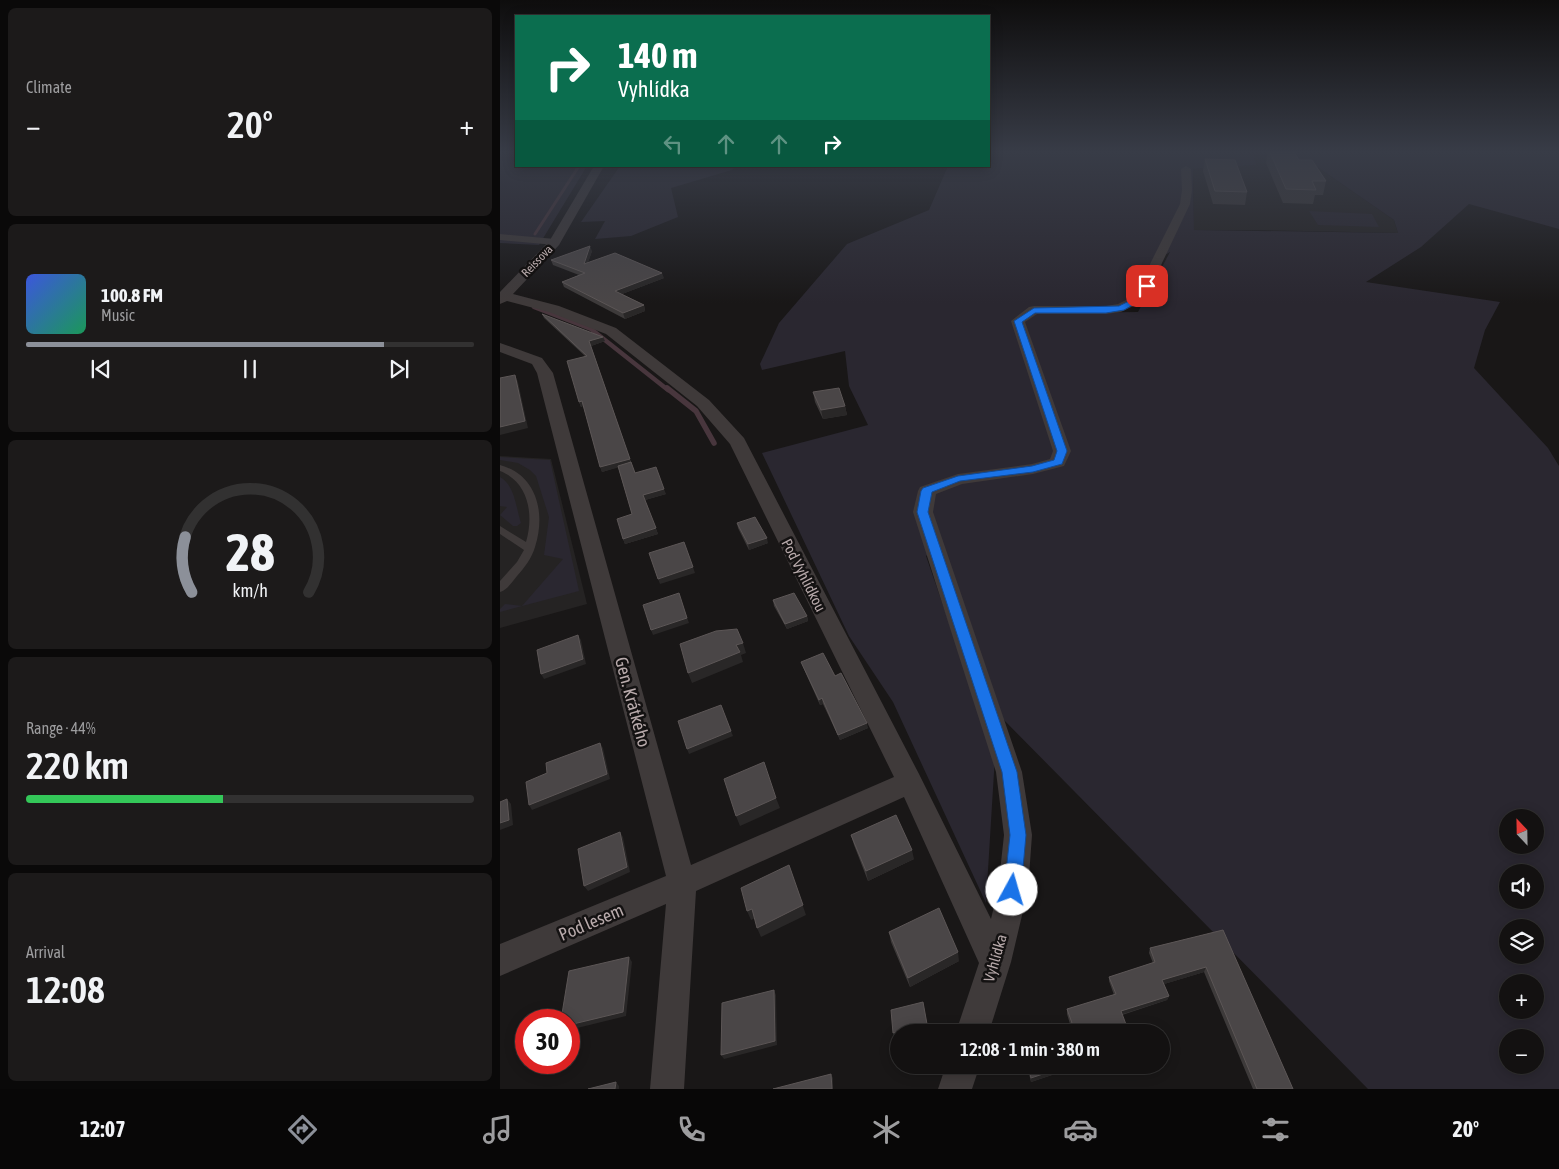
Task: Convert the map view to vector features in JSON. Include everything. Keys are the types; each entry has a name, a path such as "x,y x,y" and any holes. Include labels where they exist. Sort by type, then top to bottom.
{"street":[{"name":"Reissova","path":"502,298 555,242 579,201"},
{"name":"Vyhlídka","path":"976,1024 995,962 1012,890 1018,835 1009,772 922,512 927,491 958,479 1033,469 1058,462 1062,451 1018,321 1034,310 1106,310 1121,308 1140,298 1185,201"},
{"path":"500,237 555,242"},
{"name":"Pod Vyhlídkou","path":"502,298 554,309 611,332 702,403 738,442 910,782 995,962"},
{"name":"Gen. Krátkého","path":"500,347 537,361 545,373 682,884 667,1089"},
{"name":"Pod lesem","path":"500,960 682,884 910,782"},
{"path":"955,1089 960,1074"}],"lane":[{"path":"500,468 512,471 521,477 530,496 536,517 529,549 518,567 500,588"},
{"path":"500,529 529,549"}],"shaded area":[{"path":"500,201 566,201 539,245 500,243"},
{"path":"596,201 674,201 678,217 631,236 595,239 605,221 581,222"},
{"path":"933,201 1194,201 1194,230 1398,233 1394,220 1366,201 1559,201 1559,229 1469,204 1421,247 1366,282 1500,302 1485,330 1474,368 1548,448 1559,466 1559,1089 1368,1089 1000,716 941,544 926,556 995,756 986,903 893,702 849,636 762,453 868,425 849,386 845,351 762,370 760,364 779,323 847,244 929,210","holes":["1170,252 1138,312 1061,313 1129,304 1150,264"]},
{"path":"1194,201 1366,201 1394,220 1398,233 1262,230 1194,230"},
{"path":"1309,211 1372,214 1379,227 1318,225"},
{"path":"500,456 551,459 587,604 500,628"},
{"path":"500,457 550,460 579,591 500,612 500,609 505,604 522,606 563,559 544,555 549,517 536,476 518,463 500,460"},
{"path":"500,477 509,485 512,491 521,523 517,526 513,526 500,515 507,507 500,506"}],"building":[{"path":"590,246 584,264 615,253 662,273 615,291 644,305 623,313 562,282 585,273 551,260"},
{"path":"542,314 603,337 589,341 630,459 600,467 582,401 579,402 567,361 587,356"},
{"path":"515,375 525,421 500,427 500,378"},
{"path":"839,388 845,406 821,410 813,392"},
{"path":"631,462 635,473 656,467 664,489 643,495 656,528 623,539 617,519 632,514 618,466"},
{"path":"755,517 767,538 748,544 737,523"},
{"path":"684,542 693,567 658,579 649,553"},
{"path":"679,593 687,618 651,630 643,605"},
{"path":"794,593 807,616 785,624 773,600"},
{"path":"737,629 743,643 736,645 740,652 688,673 680,644 716,631"},
{"path":"578,635 583,659 541,674 537,650"},
{"path":"823,653 835,676 841,673 867,723 838,735 822,698 819,700 801,662"},
{"path":"721,705 731,731 687,749 678,721"},
{"path":"600,743 607,774 529,805 526,782 547,773 546,763"},
{"path":"764,762 776,798 736,816 724,779"},
{"path":"507,799 509,820 500,823 500,802"},
{"path":"896,815 912,850 866,871 851,835"},
{"path":"620,832 627,867 584,886 578,849"},
{"path":"789,865 803,905 757,928 752,909 747,911 741,888"},
{"path":"939,908 958,952 908,978 889,932"},
{"path":"1223,930 1293,1089 1257,1089 1206,967 1162,980 1169,996 1121,1011 1126,1024 1069,1024 1072,1023 1067,1009 1116,994 1109,977 1155,962 1150,948"},
{"path":"629,957 623,1012 580,1022 580,1009 563,1009 569,971"},
{"path":"774,990 775,1041 721,1055 722,1003"},
{"path":"923,1002 927,1024 892,1024 891,1010"},
{"path":"831,1074 832,1089 773,1089"},
{"path":"1030,1074 1043,1074 1031,1078"},
{"path":"616,1082 615,1089 588,1089"}],"waterway":[{"path":"535,234 556,201"},
{"path":"534,307 591,329 668,390"},
{"path":"667,388 696,411 714,443"}],"route":[{"path":"1012,890 1018,835 1009,772 922,512 927,491 958,479 1033,469 1058,462 1062,451 1018,321 1034,310 1106,310 1121,308 1140,298 1147,286"}]}
